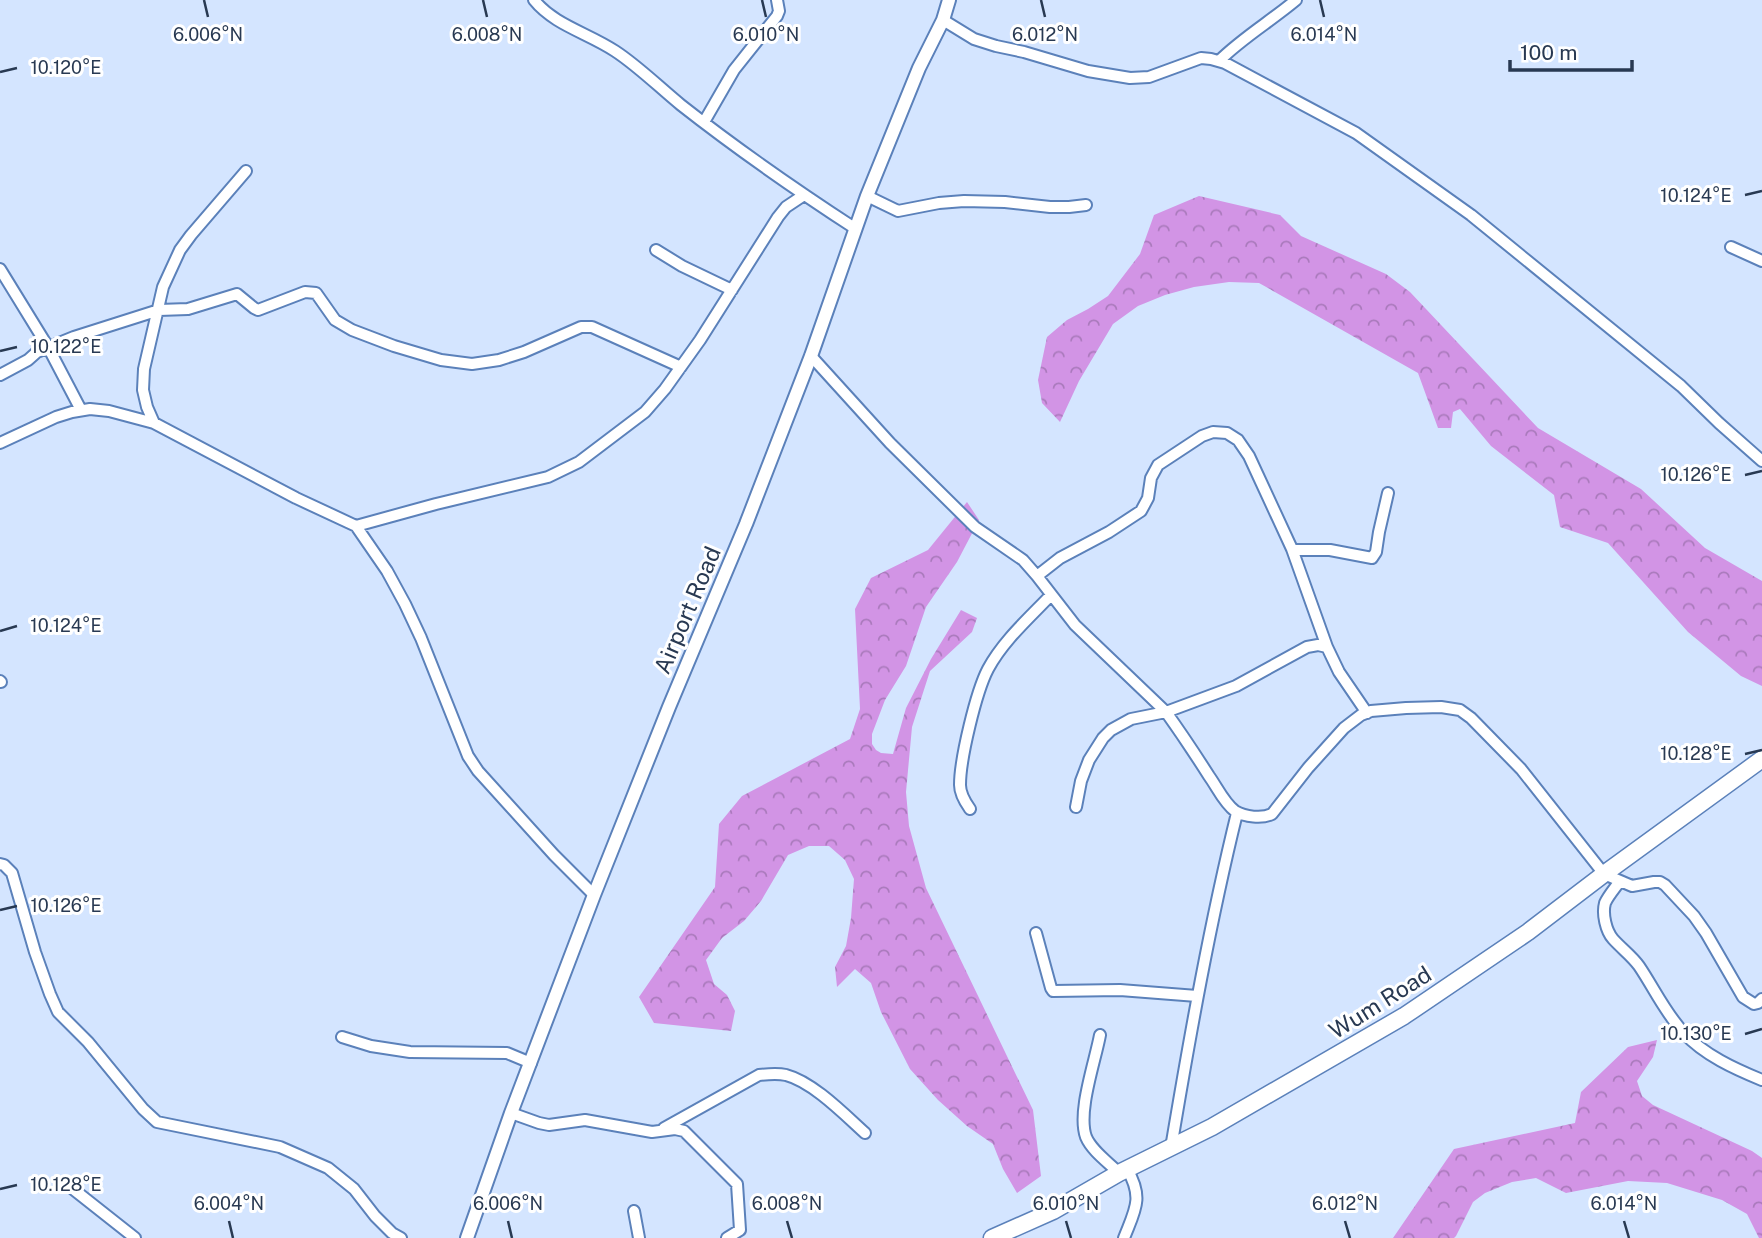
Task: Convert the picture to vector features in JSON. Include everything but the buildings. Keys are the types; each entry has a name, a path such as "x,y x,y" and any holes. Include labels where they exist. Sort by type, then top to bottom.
{"highway":[{"name":"Wum Road","path":"992,1238 1053,1211 1123,1171 1224,1120 1404,1016 1528,932 1762,759"}],"main road":[{"name":"Airport Road","path":"467,1238 511,1113 594,895 746,524 811,356 867,196 919,68 943,20 949,0"}],"street":[{"path":"534,0 543,11 554,18 616,51 704,122 804,195 856,229"},
{"path":"704,122 734,70 777,16 777,0"},
{"path":"1219,61 1233,47 1296,0"},
{"path":"943,20 974,38 996,46 1088,71 1130,78 1149,77 1201,58 1219,61 1320,113 1356,134 1471,215 1681,386 1762,461"},
{"path":"154,423 143,390 144,369 163,287 180,250 246,171"},
{"path":"356,526 548,477 579,462 645,412 666,389 778,217 786,207 804,195"},
{"path":"867,196 898,211 964,201 1050,207 1086,205"},
{"path":"1731,247 1762,261"},
{"path":"656,250 682,267 732,290"},
{"path":"0,269 48,347 81,410"},
{"path":"0,375 48,347 159,310 188,309 237,294 258,310 305,292 319,296 335,320 352,330 441,360 472,364 499,360 581,327 592,327 681,367"},
{"path":"811,356 890,443 975,527 1023,561 1075,625 1166,712 1226,802 1237,813 1260,817 1272,814 1308,768 1354,719 1367,713 1406,708 1441,707 1460,710 1521,769 1604,874 1632,887 1654,882 1665,885 1706,933 1743,997 1754,1004 1762,999"},
{"path":"0,443 72,411 109,411 154,423 296,498 356,526 387,571 405,604 468,756 478,771 554,855 594,895"},
{"path":"1037,576 1060,558 1109,532 1141,510 1148,498 1150,478 1158,465 1202,436 1213,432 1227,433 1233,436 1249,456 1293,550 1312,608 1339,672 1367,713"},
{"path":"1293,550 1330,550 1372,558 1376,552 1388,493"},
{"path":"970,809 961,794 960,785 964,752 987,671 1012,636 1051,595"},
{"path":"1076,807 1089,760 1111,730 1131,719 1166,712 1236,686 1307,647 1328,646"},
{"path":"1171,1147 1197,996 1237,813"},
{"path":"0,863 12,873 35,952 58,1012 88,1042 143,1109 158,1122 280,1147 328,1168 354,1189 375,1216 401,1238"},
{"path":"1620,881 1605,904 1606,928 1612,937 1634,959 1685,1035 1718,1058 1762,1080"},
{"path":"1036,933 1053,991 1120,990 1197,996"},
{"path":"1100,1035 1089,1081 1084,1125 1086,1137 1092,1147 1134,1180 1137,1203 1124,1238"},
{"path":"342,1037 370,1046 410,1052 507,1053 531,1063"},
{"path":"659,1132 759,1075 771,1073 795,1078 828,1099 865,1133"},
{"path":"511,1113 549,1125 585,1120 652,1132 675,1129 684,1131 737,1184 740,1230 727,1238"},
{"path":"73,1189 135,1238"},
{"path":"634,1212 639,1238"}],"green space":[{"path":"1199,196 1280,215 1301,236 1386,274 1410,292 1538,428 1641,489 1705,548 1762,581 1762,686 1741,676 1688,632 1608,543 1560,527 1554,495 1491,446 1460,409 1453,412 1451,428 1438,428 1418,373 1259,283 1229,282 1194,287 1138,306 1113,324 1079,381 1060,422 1042,403 1038,380 1047,337 1067,320 1108,296 1140,254 1154,215"},
{"path":"967,502 979,520 957,562 926,607 906,666 885,700 872,734 872,744 881,753 893,754 906,708 931,659 961,610 977,618 972,632 930,671 912,727 906,792 909,826 926,888 1033,1110 1041,1176 1017,1193 993,1144 967,1126 938,1100 910,1069 881,1012 871,983 855,969 837,987 835,967 846,946 854,879 845,860 829,846 809,846 788,855 761,901 744,921 722,938 706,960 714,984 727,995 735,1011 731,1031 654,1023 639,997 715,887 719,824 742,796 850,739 860,709 855,609 871,578 928,550"},
{"path":"1657,1040 1653,1057 1637,1081 1642,1096 1653,1105 1762,1158 1762,1238 1759,1238 1747,1214 1722,1200 1667,1183 1628,1181 1566,1193 1536,1178 1512,1182 1485,1193 1473,1202 1454,1238 1393,1238 1454,1149 1575,1123 1581,1092 1628,1047"}]}
